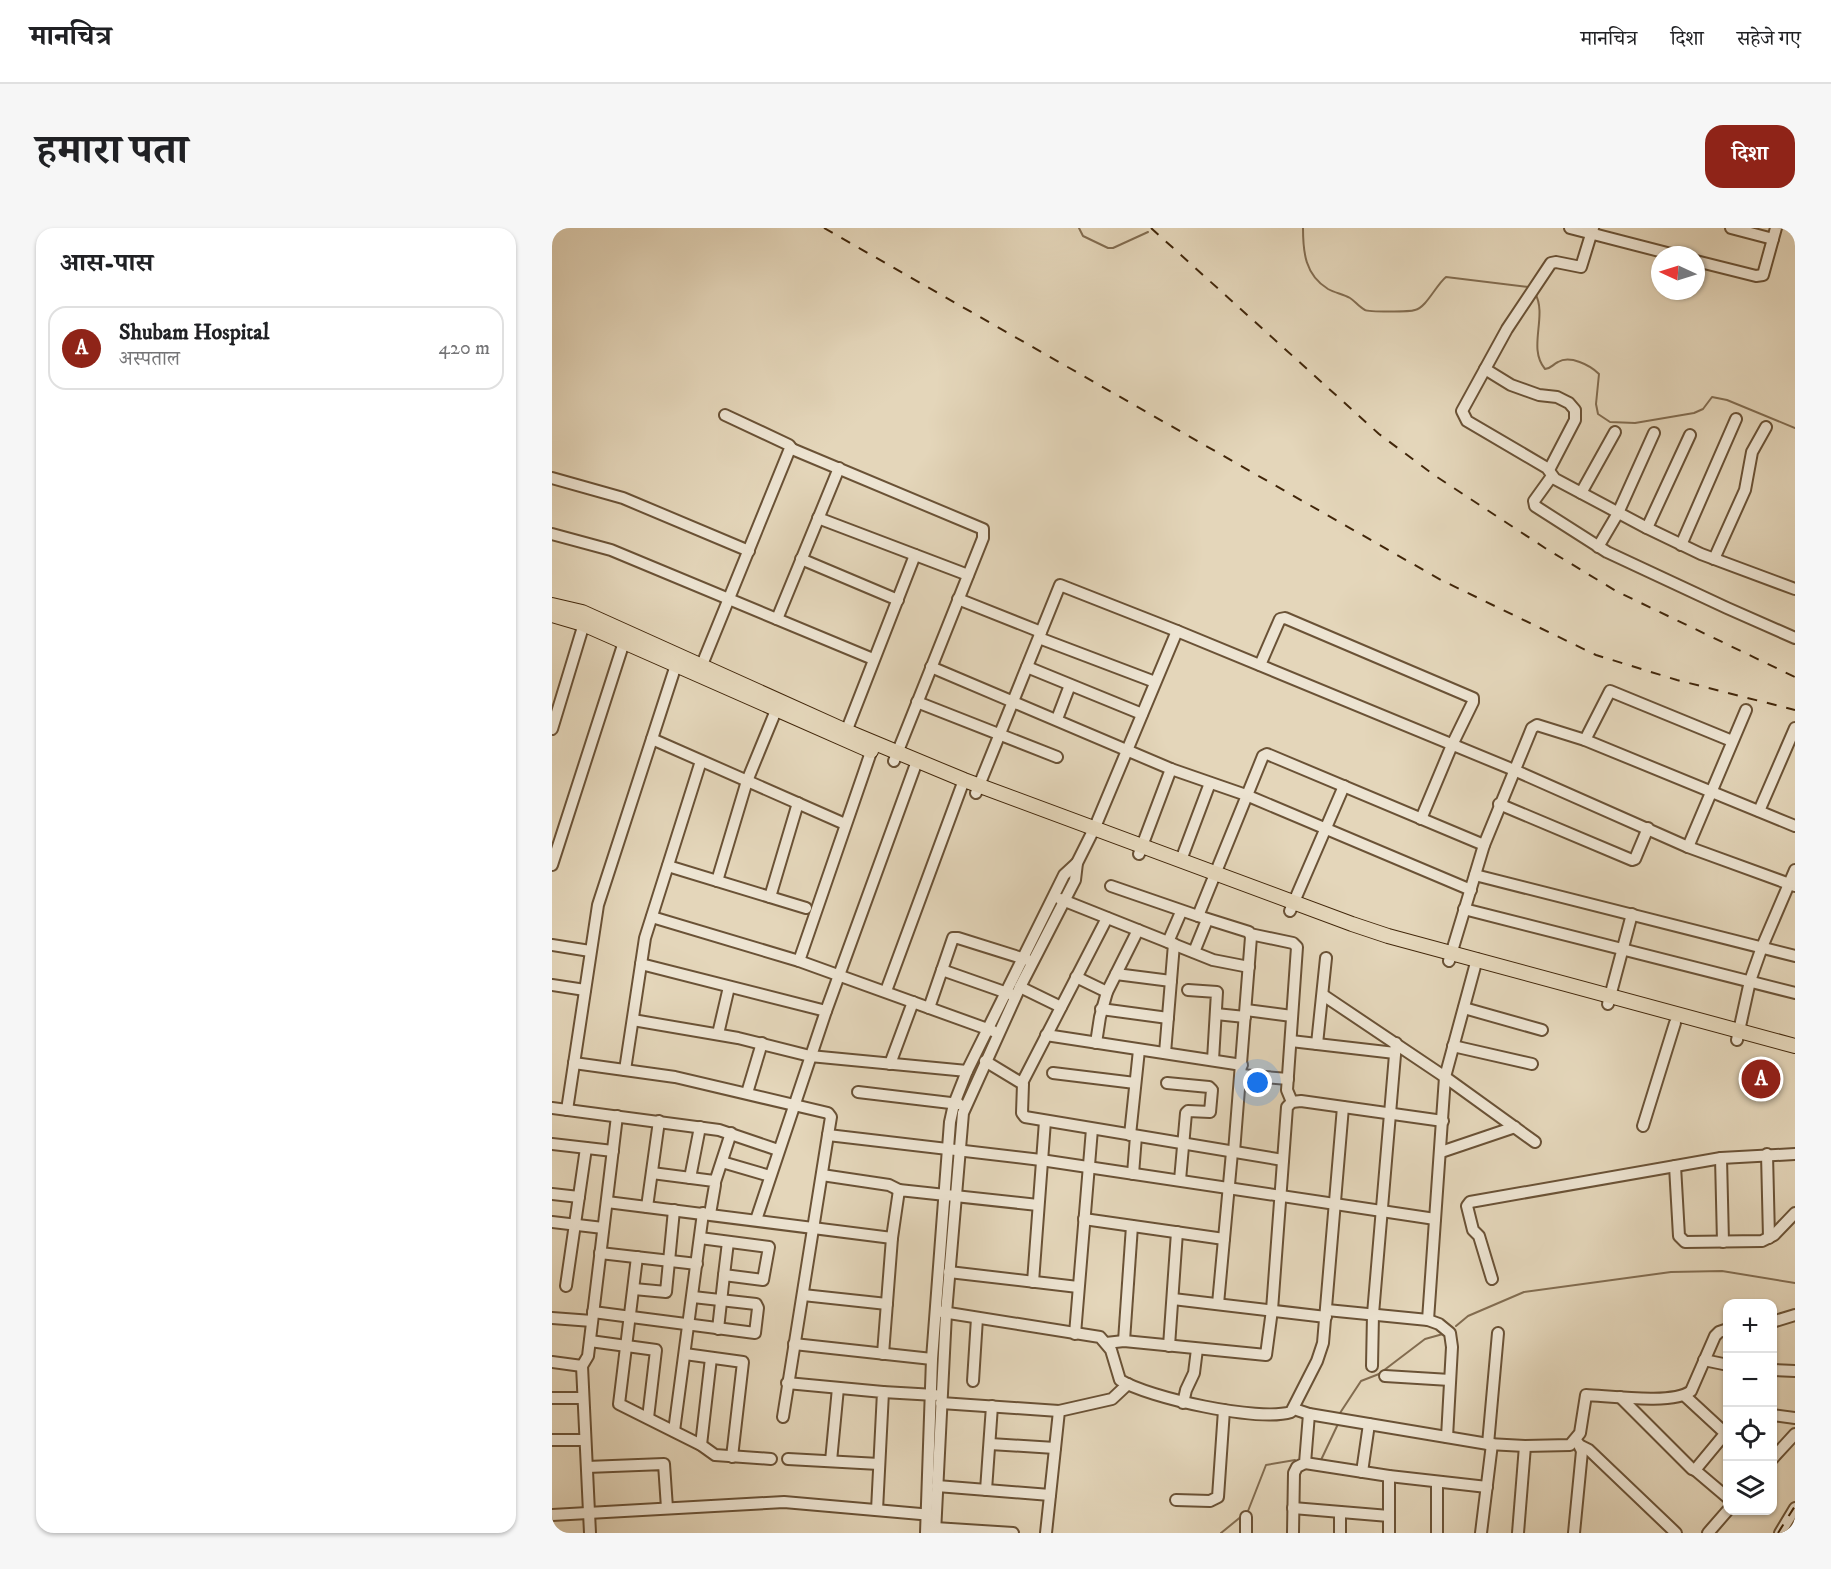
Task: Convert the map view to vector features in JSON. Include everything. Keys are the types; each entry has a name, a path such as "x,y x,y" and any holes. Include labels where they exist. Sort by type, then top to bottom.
{"main road":[{"path":"552,605 895,757 1292,907 1386,945 1450,957 1738,1036 1795,1055"},
{"path":"552,615 585,619 624,642 676,665 700,670"},
{"path":"844,736 871,752 895,757"},
{"path":"1140,850 1181,860 1215,878"},
{"path":"1609,1000 1676,1023 1795,1046"}],"street":[{"path":"1570,228 1592,231 1651,248"},
{"path":"1705,263 1756,276 1763,275 1775,234 1731,228"},
{"path":"1592,231 1581,267 1553,262 1529,294 1462,411 1464,418 1581,493 1647,528 1714,559 1795,589"},
{"path":"1485,369 1511,385 1539,395 1557,397 1575,410 1575,420 1534,501 1535,507 1598,547 1706,599 1795,638"},
{"path":"725,415 789,445 792,449 983,530 983,538 895,757"},
{"path":"1682,545 1736,419"},
{"path":"1714,559 1744,490 1752,452 1766,427"},
{"path":"1581,493 1615,432"},
{"path":"1598,547 1618,513 1654,433"},
{"path":"1647,528 1690,435"},
{"path":"700,670 789,451 792,449"},
{"path":"777,620 839,468"},
{"path":"552,478 623,498 749,550"},
{"path":"818,518 968,575"},
{"path":"552,534 611,550 873,659"},
{"path":"844,736 915,555"},
{"path":"801,560 897,600"},
{"path":"978,790 1060,585 1177,630 1514,770 1688,847 1792,885"},
{"path":"958,599 1155,682"},
{"path":"1260,665 1280,619 1285,618 1473,698 1421,819"},
{"path":"553,722 585,619"},
{"path":"931,1514 937,1486 941,1312 950,1195 959,1104 967,1071 993,1031 1014,992 1059,898 1075,880 1077,863 1093,832 1177,630"},
{"path":"552,865 624,642"},
{"path":"567,1110 598,905 676,665"},
{"path":"932,667 1014,700 1171,769 1246,795 1470,890"},
{"path":"1027,667 1142,714"},
{"path":"1057,719 1070,685"},
{"path":"1585,740 1610,691 1732,741"},
{"path":"917,702 1057,758"},
{"path":"717,881 747,781 778,706"},
{"path":"1688,847 1746,710"},
{"path":"1450,957 1499,804 1532,728 1537,725 1585,740 1795,826"},
{"path":"1759,811 1795,728"},
{"path":"652,739 845,824"},
{"path":"799,961 871,752"},
{"path":"1194,952 1215,878 1246,795 1263,756 1267,754 1484,845"},
{"path":"625,1070 645,938 701,761"},
{"path":"756,1220 810,1056 916,765"},
{"path":"1140,850 1171,769"},
{"path":"1181,860 1210,783"},
{"path":"886,991 963,784"},
{"path":"1292,907 1344,786"},
{"path":"770,897 798,803"},
{"path":"1499,804 1632,860 1635,859 1648,828"},
{"path":"668,866 806,908"},
{"path":"1738,1036 1750,981 1762,947 1792,885 1795,870"},
{"path":"1475,875 1795,956"},
{"path":"1111,886 1250,934 1296,944 1287,1090 1292,1102"},
{"path":"1059,898 1221,963 1249,967"},
{"path":"1464,909 1795,993"},
{"path":"1164,1053 1171,981 1171,943 1181,912"},
{"path":"1609,1000 1632,914"},
{"path":"652,917 799,961 993,1031"},
{"path":"1022,1083 1107,918"},
{"path":"1096,1043 1101,1009 1107,992 1138,930"},
{"path":"1218,1304 1246,1014 1250,934"},
{"path":"929,1008 955,938 1028,960"},
{"path":"552,945 590,951"},
{"path":"1317,1044 1326,958"},
{"path":"641,964 826,1011"},
{"path":"1428,1320 1445,1077 1476,964"},
{"path":"942,970 1061,1007"},
{"path":"1116,974 1171,981"},
{"path":"1076,977 1107,992"},
{"path":"552,985 585,990"},
{"path":"718,1034 729,987"},
{"path":"1188,990 1217,992 1213,1060"},
{"path":"1323,995 1395,1048 1445,1077 1535,1142"},
{"path":"890,1064 913,1002"},
{"path":"1464,1008 1542,1030"},
{"path":"1101,1009 1168,1018"},
{"path":"1216,1014 1292,1016"},
{"path":"633,1020 718,1034 810,1056 967,1071"},
{"path":"1643,1126 1676,1023"},
{"path":"959,1104 985,1062 993,1031"},
{"path":"1046,1035 1213,1060 1241,1070 1288,1079"},
{"path":"1290,1041 1395,1048"},
{"path":"747,1093 762,1043"},
{"path":"1453,1046 1532,1064"},
{"path":"1372,1366 1373,1314 1395,1048"},
{"path":"1133,1174 1135,1083 1139,1050"},
{"path":"985,1062 1022,1083 1025,1087 1023,1116 1283,1160"},
{"path":"574,1063 675,1077 828,1113 831,1117 783,1417"},
{"path":"1053,1073 1135,1083"},
{"path":"1167,1083 1209,1087 1212,1090 1210,1112 1187,1112 1180,1180"},
{"path":"858,1092 959,1104"},
{"path":"1106,1343 1124,1341 1266,1355 1272,1310 1287,1107 1292,1102 1302,1101 1443,1122"},
{"path":"941,1312 1100,1337 1111,1350 1120,1380 1183,1403 1275,1416 1291,1412 1317,1361 1323,1343 1343,1107"},
{"path":"552,1108 700,1127 731,1133 778,1150"},
{"path":"590,1533 583,1398 584,1363 590,1341 589,1318 600,1253 617,1116"},
{"path":"647,1207 659,1121"},
{"path":"1033,1282 1045,1121"},
{"path":"690,1178 700,1127"},
{"path":"1441,1152 1515,1127"},
{"path":"1074,1334 1092,1129"},
{"path":"674,1431 700,1239 731,1133"},
{"path":"828,1135 1041,1160 1435,1219"},
{"path":"552,1144 613,1151"},
{"path":"566,1286 586,1148"},
{"path":"1767,1154 1769,1239"},
{"path":"1492,1279 1479,1236 1473,1230 1467,1206 1470,1202 1722,1158 1795,1154"},
{"path":"1722,1158 1723,1242"},
{"path":"722,1162 770,1176"},
{"path":"1675,1166 1679,1236 1685,1242 1755,1242 1769,1239 1795,1213"},
{"path":"652,1173 715,1182"},
{"path":"822,1175 889,1185 899,1190 1038,1205"},
{"path":"883,1354 892,1238 899,1190"},
{"path":"552,1194 579,1197"},
{"path":"950,1195 949,1272 932,1359 938,1398 932,1531 1013,1533"},
{"path":"607,1202 892,1238"},
{"path":"634,1289 666,1292 675,1210"},
{"path":"1084,1219 1224,1239"},
{"path":"552,1222 603,1228"},
{"path":"1124,1341 1132,1226"},
{"path":"1169,1346 1177,1232"},
{"path":"700,1239 767,1246 763,1280 724,1275"},
{"path":"718,1329 728,1242"},
{"path":"600,1253 697,1264"},
{"path":"638,1257 618,1402 715,1455 771,1458"},
{"path":"949,1272 1078,1287"},
{"path":"803,1295 887,1304"},
{"path":"552,1318 631,1317 754,1333 758,1308 756,1304 693,1297"},
{"path":"1173,1299 1272,1310 1373,1314 1439,1323 1450,1333 1452,1347 1447,1437"},
{"path":"1777,1321 1795,1315"},
{"path":"973,1381 977,1318"},
{"path":"1574,1533 1582,1451 1578,1443 1586,1395 1666,1399 1685,1396 1691,1391 1715,1336 1723,1331"},
{"path":"1481,1533 1487,1487 1498,1333"},
{"path":"590,1341 654,1349 657,1353 648,1418"},
{"path":"794,1344 932,1359"},
{"path":"1183,1403 1194,1373 1197,1349"},
{"path":"685,1354 741,1361 744,1365 732,1457"},
{"path":"701,1446 711,1358"},
{"path":"1704,1360 1723,1364"},
{"path":"552,1362 584,1363"},
{"path":"1777,1370 1795,1371"},
{"path":"1385,1376 1450,1380"},
{"path":"787,1383 938,1398 992,1406 1059,1411 1112,1399 1128,1384"},
{"path":"831,1461 838,1388"},
{"path":"877,1510 883,1392"},
{"path":"1685,1396 1724,1432 1724,1435 1695,1470"},
{"path":"1620,1397 1692,1469 1723,1494"},
{"path":"552,1398 583,1398"},
{"path":"986,1490 992,1406"},
{"path":"1293,1409 1309,1414 1490,1444 1525,1446 1578,1443 1589,1450 1675,1533"},
{"path":"1176,1500 1210,1501 1218,1497 1224,1410"},
{"path":"1046,1533 1059,1411"},
{"path":"1305,1462 1309,1414"},
{"path":"1777,1416 1795,1418"},
{"path":"1362,1472 1369,1424"},
{"path":"1777,1454 1795,1434"},
{"path":"552,1440 585,1440"},
{"path":"990,1444 1055,1448"},
{"path":"1518,1533 1525,1446"},
{"path":"788,1459 879,1464"},
{"path":"1293,1533 1294,1473 1297,1467 1305,1462 1389,1476 1487,1487"},
{"path":"587,1467 664,1464 667,1508"},
{"path":"1389,1476 1389,1533"},
{"path":"1437,1482 1437,1533"},
{"path":"937,1486 1050,1495"},
{"path":"552,1515 784,1502 931,1514"},
{"path":"1293,1508 1389,1516"},
{"path":"1780,1533 1795,1508"},
{"path":"1340,1512 1340,1533"},
{"path":"1708,1533 1724,1515"},
{"path":"1246,1517 1246,1533"}],"waterway":[{"path":"1079,228 1083,236 1108,248 1113,248 1148,232"},
{"path":"1303,228 1305,254 1314,277 1328,289 1350,298 1365,310 1389,312 1415,310 1423,305 1446,277 1529,287"},
{"path":"1535,293 1540,312 1537,342 1540,361 1545,369 1563,360 1574,360 1585,364 1599,374 1596,404 1598,414 1610,422 1635,423 1694,413 1703,409 1712,397 1727,400 1795,428"},
{"path":"1456,1326 1468,1316 1524,1292 1671,1272 1722,1271 1795,1283"},
{"path":"1340,1413 1361,1381 1379,1374 1425,1339 1443,1334"},
{"path":"1318,1460 1321,1460 1338,1424"},
{"path":"1221,1533 1248,1511 1266,1465 1295,1460"}],"railway":[{"path":"824,228 1441,580 1596,655 1677,680 1795,710"},
{"path":"1151,228 1379,434 1434,475 1545,548 1616,591 1795,677"},
{"path":"1778,1533 1795,1506"}],"place":[{"name":"Shubam Hospital","path":"1761,1079"}]}
